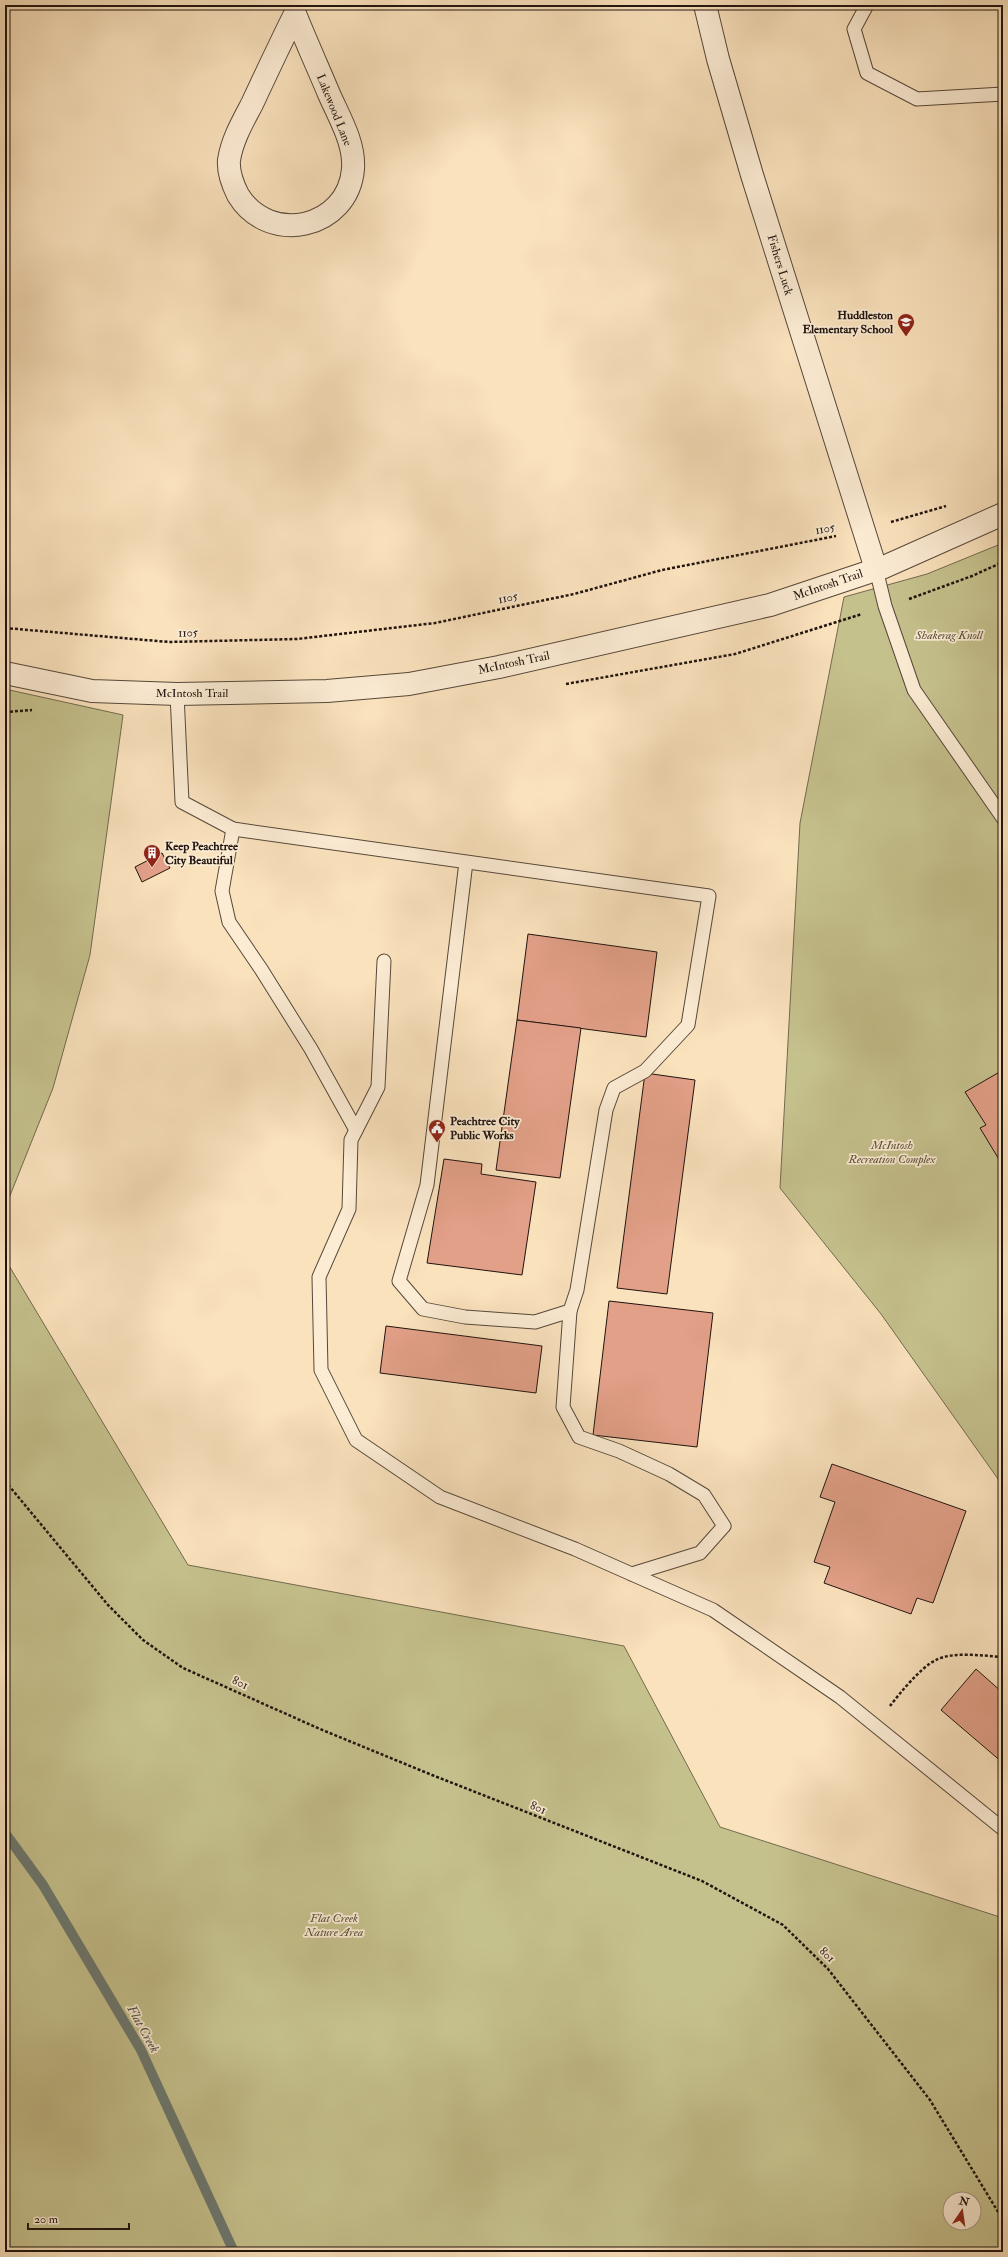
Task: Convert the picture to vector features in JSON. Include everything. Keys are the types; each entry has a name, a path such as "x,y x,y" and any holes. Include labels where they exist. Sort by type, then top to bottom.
{"street":[{"name":"Fishers Luck","path":"705,5 718,59 752,175 829,414 876,569"},
{"name":"Lakewood Lane","path":"294,9 350,143 353,168 347,192 332,211 311,223 287,226 264,220 245,206 233,185 229,161 236,138 294,9"},
{"name":"McIntosh Trail","path":"5,674 92,691 177,694 327,691 409,684 499,667 770,605 876,569 1003,514"}],"lane":[{"path":"867,5 854,29 867,73 917,99 1003,94"},
{"path":"876,569 885,606 914,690 1003,818"},
{"path":"177,694 182,802 233,830 709,896 688,1025 645,1071 614,1088 606,1110 576,1290 570,1312 563,1407 579,1437 619,1451 669,1474 704,1495 724,1526 700,1553 632,1574"},
{"path":"233,830 222,891 229,922 262,969 311,1049 356,1130"},
{"path":"466,862 427,1185 399,1281 423,1309 465,1317 534,1322 570,1312"},
{"path":"384,961 378,1087 351,1140 349,1209 319,1277 321,1370 356,1440 440,1497 574,1549 713,1610 840,1697 1003,1829"}],"path":[{"name":"1105","path":"5,628 169,642 297,639 435,623 574,594 662,570 863,530 953,503"},
{"name":"801","path":"5,1481 108,1604 143,1640 183,1668 432,1775 702,1881 784,1925 828,1969 930,2100 1003,2220"},
{"path":"874,1724 908,1684 936,1660 967,1654 1003,1657"}],"green space":[{"name":"McIntosh Recreation Complex","path":"1003,543 1003,1486 881,1314 780,1188 800,823 844,597 927,574"},
{"path":"5,689 123,715 90,955 53,1088 5,1208"},
{"name":"Flat Creek Nature Area","path":"5,1259 188,1565 624,1646 720,1827 1003,1918 1003,2252 5,2252"}],"building":[{"name":"Keep Peachtree City Beautiful","path":"162,853 170,868 142,882 135,867"},
{"path":"528,934 657,952 646,1037 517,1020"},
{"path":"517,1020 581,1028 560,1178 496,1170"},
{"path":"1003,1070 1003,1166 980,1128 986,1125 965,1092"},
{"path":"645,1073 695,1080 667,1294 617,1288"},
{"path":"444,1159 482,1164 481,1174 536,1182 522,1275 427,1263"},
{"path":"609,1301 713,1313 697,1447 593,1435"},
{"path":"386,1326 542,1346 536,1393 380,1373"},
{"path":"832,1464 966,1511 933,1603 917,1598 911,1614 824,1583 830,1567 814,1562 835,1502 820,1497"},
{"path":"976,1669 1003,1693 1003,1763 941,1710"}],"waterway":[{"name":"Flat Creek","path":"5,1833 43,1885 141,2050 234,2252"}],"place":[{"name":"Huddleston Elementary School","path":"906,337"},
{"name":"Keep Peachtree City Beautiful","path":"152,868"},
{"name":"Peachtree City Public Works","path":"437,1143"}],"park label":[{"name":"Shakerag Knoll","path":"949,635"}]}
